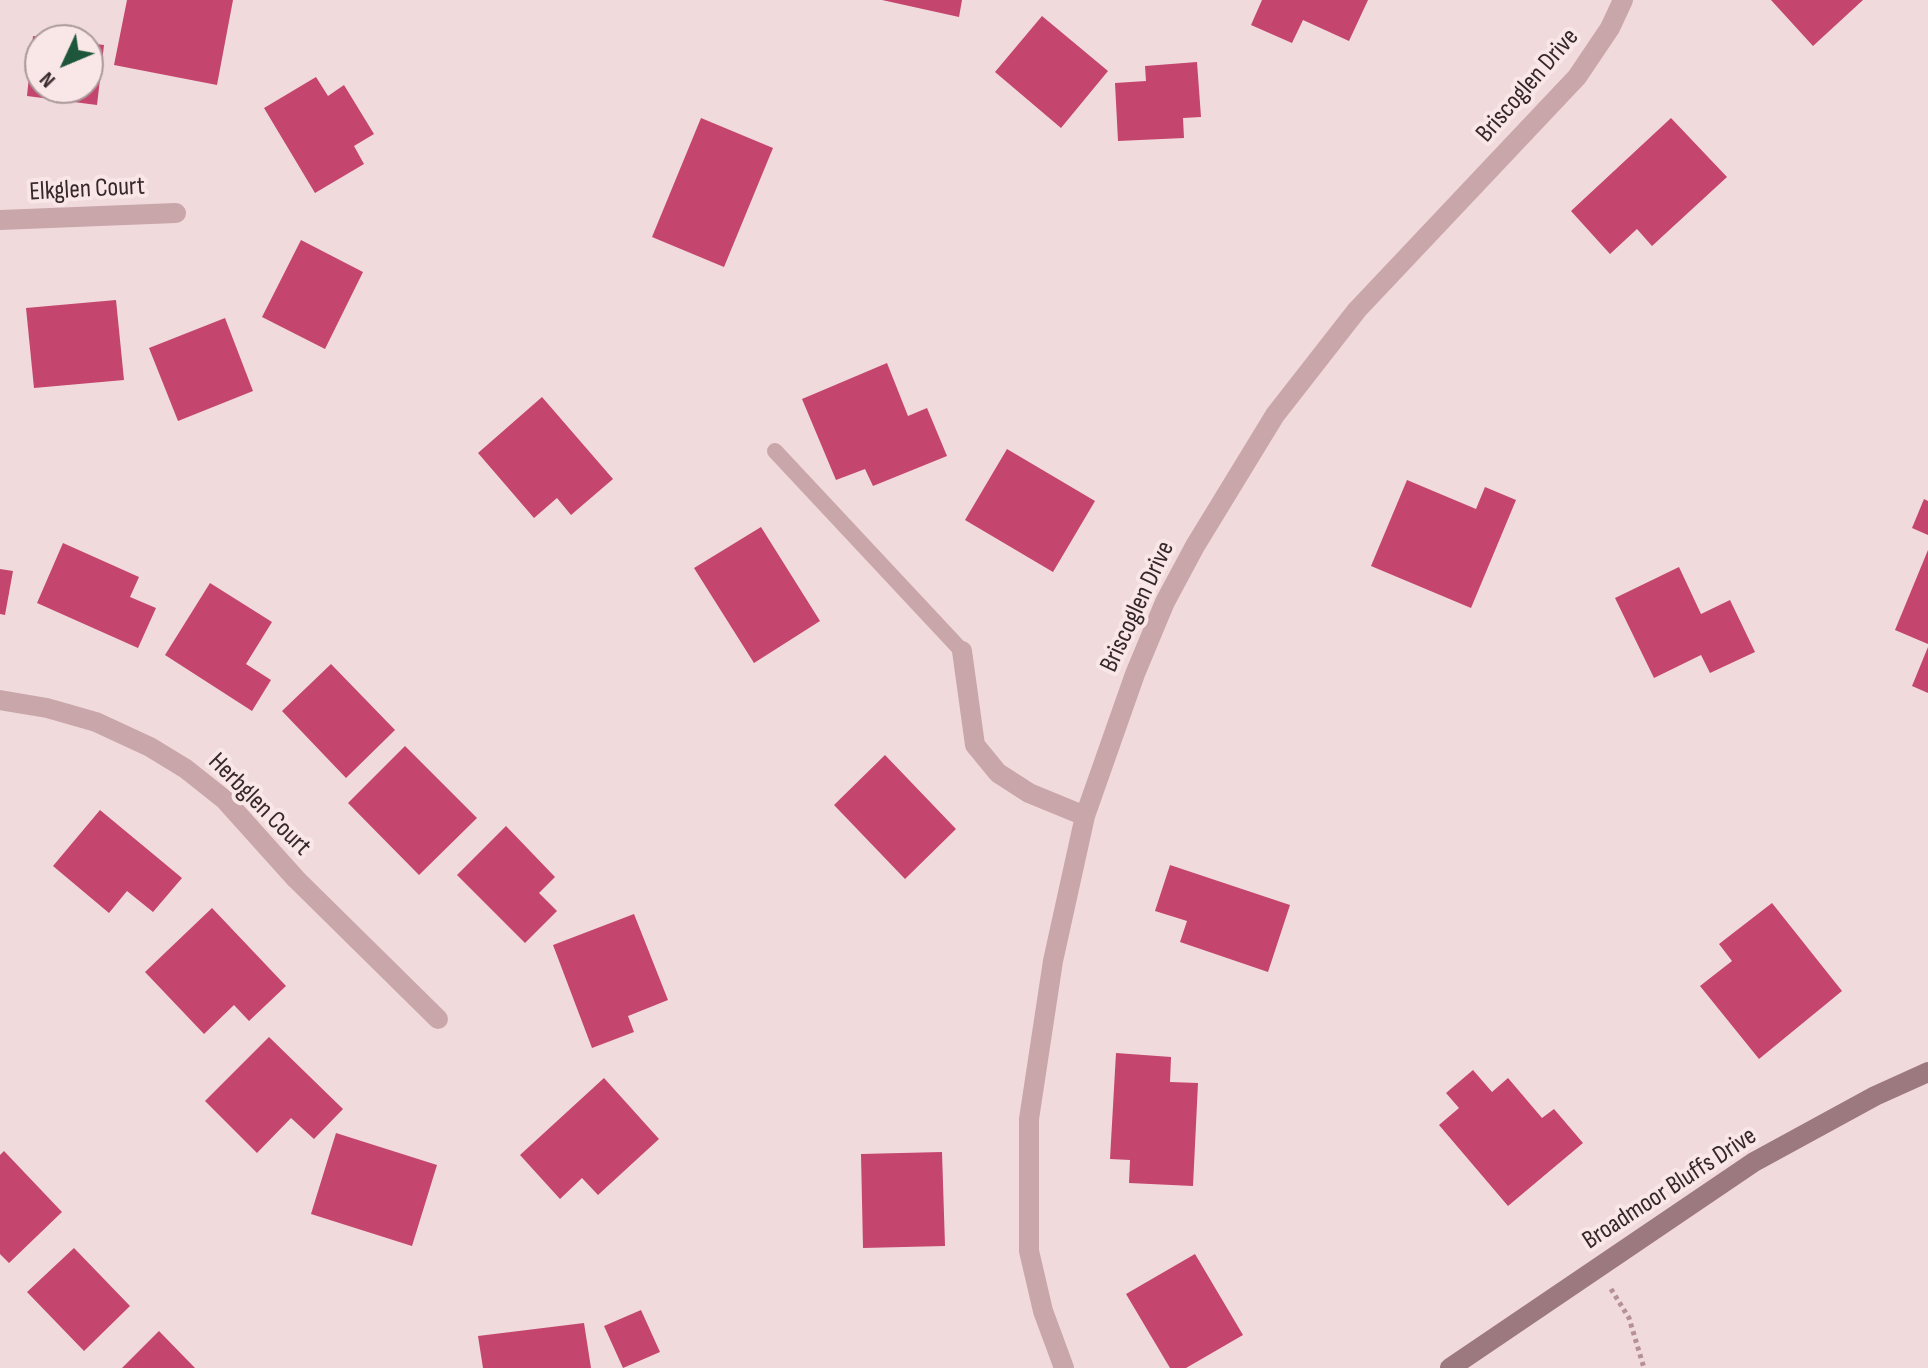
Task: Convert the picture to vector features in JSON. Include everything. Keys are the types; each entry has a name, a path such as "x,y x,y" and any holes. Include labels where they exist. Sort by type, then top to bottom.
{"street":[{"name":"Briscoglen Drive","path":"1064,1368 1043,1311 1029,1251 1029,1119 1053,961 1085,816 1106,748 1165,602 1195,546 1275,415 1357,310 1577,77 1610,28 1623,0"},
{"name":"Elkglen Court","path":"0,220 176,213"},
{"path":"962,651 975,745 998,773 1029,793 1085,816"},
{"name":"Herbglen Court","path":"0,700 47,708 96,722 150,747 186,769 225,800 296,879 438,1019"},
{"name":"Broadmoor Bluffs Drive","path":"1450,1368 1754,1162 1875,1096 1928,1072"}],"lane":[{"path":"775,451 962,651"}],"path":[{"path":"1597,1268 1629,1318 1644,1368"}],"building":[{"path":"127,0 233,0 217,85 114,65"},
{"path":"882,0 962,0 959,17"},
{"path":"1262,0 1368,0 1349,41 1303,20 1292,43 1251,25"},
{"path":"1771,0 1863,0 1813,46"},
{"path":"1042,16 1108,71 1061,128 995,72"},
{"path":"1197,62 1201,117 1183,118 1184,138 1118,141 1115,83 1146,81 1145,66"},
{"path":"316,77 328,96 344,85 374,134 354,146 364,164 315,193 264,108"},
{"path":"701,118 773,148 724,267 652,237"},
{"path":"1671,118 1727,177 1652,246 1637,229 1610,254 1571,211"},
{"path":"301,240 363,272 325,349 262,317"},
{"path":"116,300 124,380 34,388 26,308"},
{"path":"225,318 253,391 178,421 149,348"},
{"path":"887,363 908,416 927,408 947,456 873,486 865,469 836,480 802,399"},
{"path":"542,397 613,479 571,515 557,498 534,518 478,453"},
{"path":"1007,449 1095,501 1053,572 965,520"},
{"path":"1407,480 1476,509 1485,487 1516,500 1471,608 1371,566"},
{"path":"1924,499 1928,501 1928,535 1912,528"},
{"path":"761,527 820,621 754,663 694,568"},
{"path":"63,543 139,577 130,597 156,608 138,648 37,603"},
{"path":"1928,550 1928,644 1895,630"},
{"path":"1679,567 1701,614 1730,600 1755,652 1710,673 1701,655 1654,678 1615,598"},
{"path":"0,569 13,571 5,615 0,614"},
{"path":"210,583 272,622 246,664 271,680 252,711 165,655"},
{"path":"1928,647 1928,693 1912,686"},
{"path":"331,664 395,730 346,778 282,711"},
{"path":"405,746 477,818 419,875 348,803"},
{"path":"885,755 956,829 905,879 834,805"},
{"path":"100,810 182,878 153,912 127,891 109,913 53,866"},
{"path":"506,826 555,877 539,893 557,911 525,943 457,875"},
{"path":"1170,865 1290,905 1268,972 1180,942 1187,921 1155,911"},
{"path":"1772,903 1842,991 1759,1059 1700,986 1732,961 1719,944"},
{"path":"212,908 286,986 249,1021 234,1005 204,1034 145,972"},
{"path":"634,914 668,1000 628,1016 634,1032 592,1048 553,945"},
{"path":"269,1037 343,1109 314,1139 291,1118 257,1153 205,1101"},
{"path":"1116,1053 1171,1057 1170,1082 1198,1083 1193,1186 1129,1183 1130,1160 1110,1159"},
{"path":"1473,1070 1492,1092 1508,1078 1542,1118 1554,1109 1583,1143 1508,1206 1439,1125 1459,1108 1446,1093"},
{"path":"604,1078 659,1139 598,1195 582,1178 560,1199 520,1155"},
{"path":"336,1133 437,1165 412,1246 311,1214"},
{"path":"4,1151 62,1212 9,1263 0,1254 0,1155"},
{"path":"942,1152 945,1246 863,1248 861,1154"},
{"path":"74,1248 130,1306 84,1351 27,1292"},
{"path":"1195,1254 1243,1335 1186,1368 1170,1368 1126,1294"},
{"path":"641,1310 660,1352 623,1368 604,1326"},
{"path":"584,1323 591,1368 483,1368 478,1336"},
{"path":"159,1331 195,1368 122,1368"}]}
